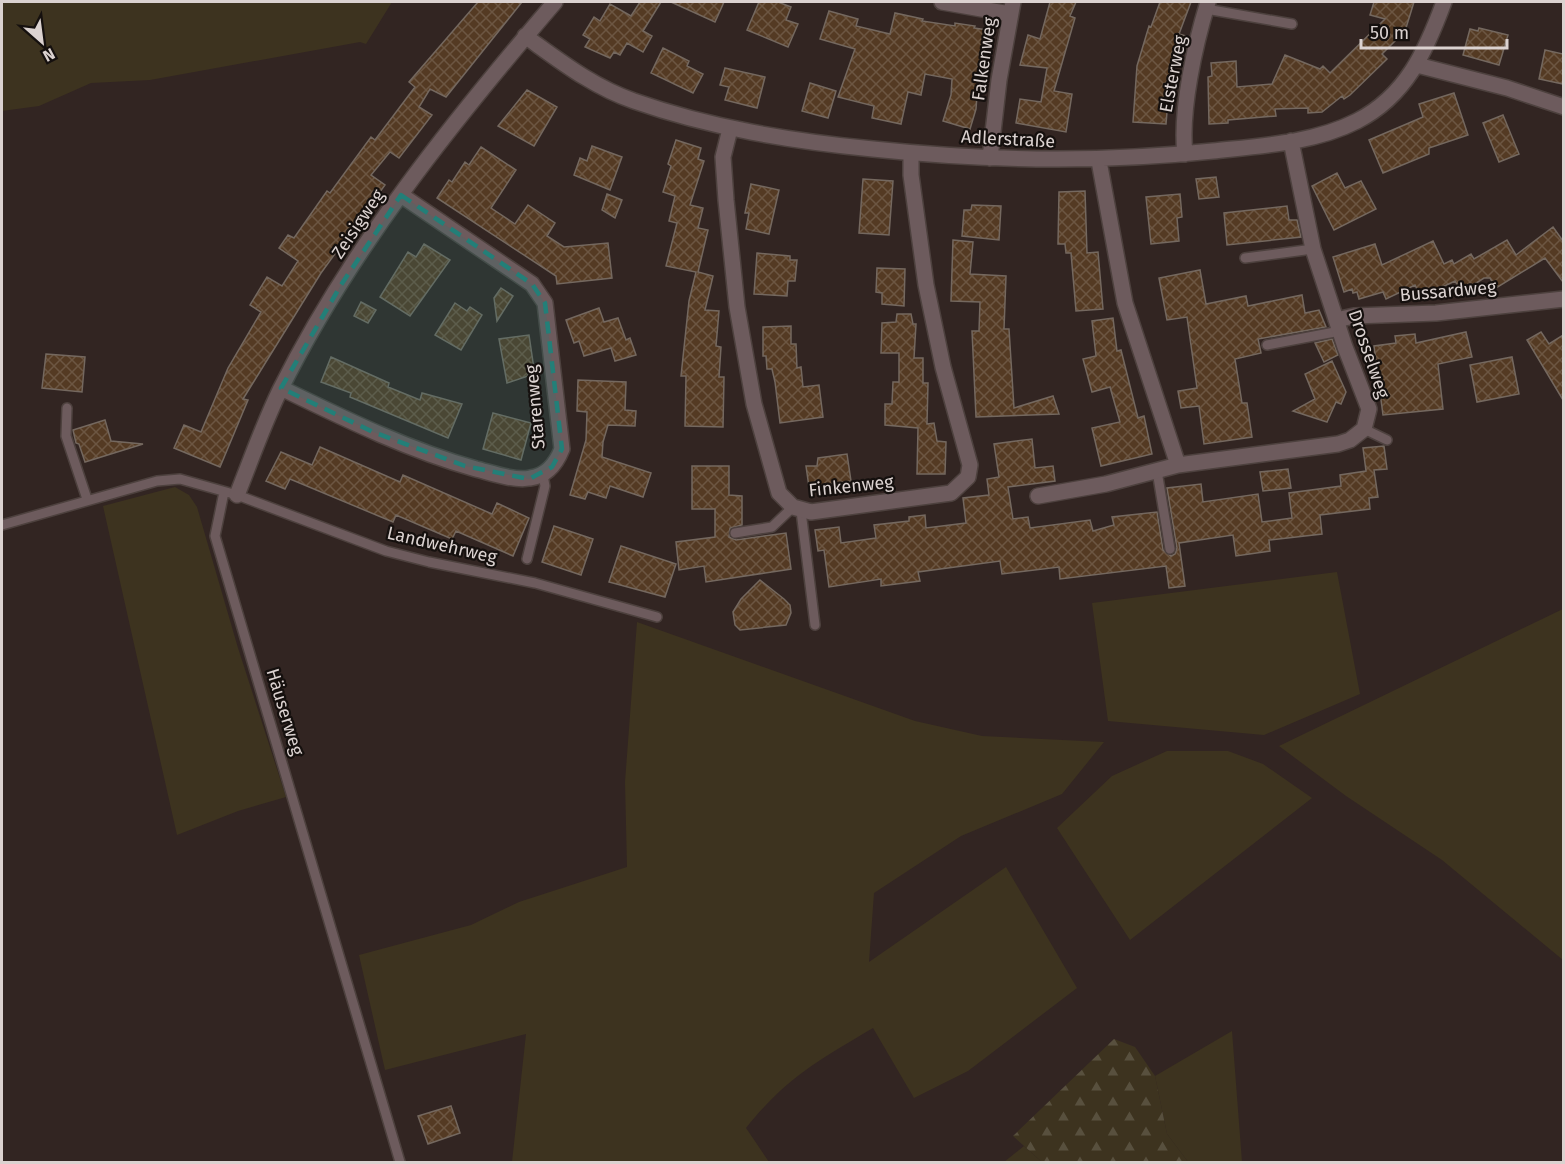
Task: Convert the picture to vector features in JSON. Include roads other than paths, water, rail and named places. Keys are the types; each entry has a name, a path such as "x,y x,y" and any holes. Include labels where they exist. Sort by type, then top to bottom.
{"street":[{"name":"Zeisigweg","path":"231,494 281,388 340,285 401,195 525,36 555,2"},
{"path":"942,2 1011,8"},
{"name":"Adlerstraße","path":"525,36 586,80 608,91 634,101 730,129 811,143 912,153 1099,161 1185,154 1291,141 1339,129 1357,121 1391,97 1417,65 1444,2"},
{"name":"Elsterweg","path":"1185,154 1183,130 1186,107 1207,5"},
{"name":"Falkenweg","path":"990,158 1011,8"},
{"path":"1417,65 1507,88 1563,106"},
{"name":"Finkenweg","path":"730,129 723,157 737,307 754,404 779,493 797,509 811,512 951,493 968,477 968,457 943,367 926,285 911,175 912,153"},
{"name":"Drosselweg","path":"1291,141 1313,249 1338,326 1369,409 1364,429"},
{"path":"1099,161 1125,303 1178,465"},
{"name":"Starenweg","path":"281,388 372,432 443,459 493,474 529,479 543,475 552,467 562,449 544,303 540,293 532,284 401,195"},
{"name":"Bussardweg","path":"1338,326 1354,316 1436,314 1563,299"},
{"path":"1038,496 1178,465 1338,444 1350,440 1364,429"}],"lane":[{"path":"1207,5 1292,24"},
{"path":"1245,258 1313,249"},
{"path":"1267,345 1338,326"},
{"path":"67,408 66,436 87,499"},
{"path":"1364,429 1387,440"},
{"path":"1157,471 1170,549"},
{"path":"526,559 546,486 543,475"},
{"path":"2,525 156,481 180,478 231,494"},
{"name":"Landwehrweg","path":"231,494 386,551 536,583 657,617"},
{"name":"Häuserweg","path":"231,494 215,536 400,1162"},
{"path":"735,533 772,527 797,509 815,625"}]}
